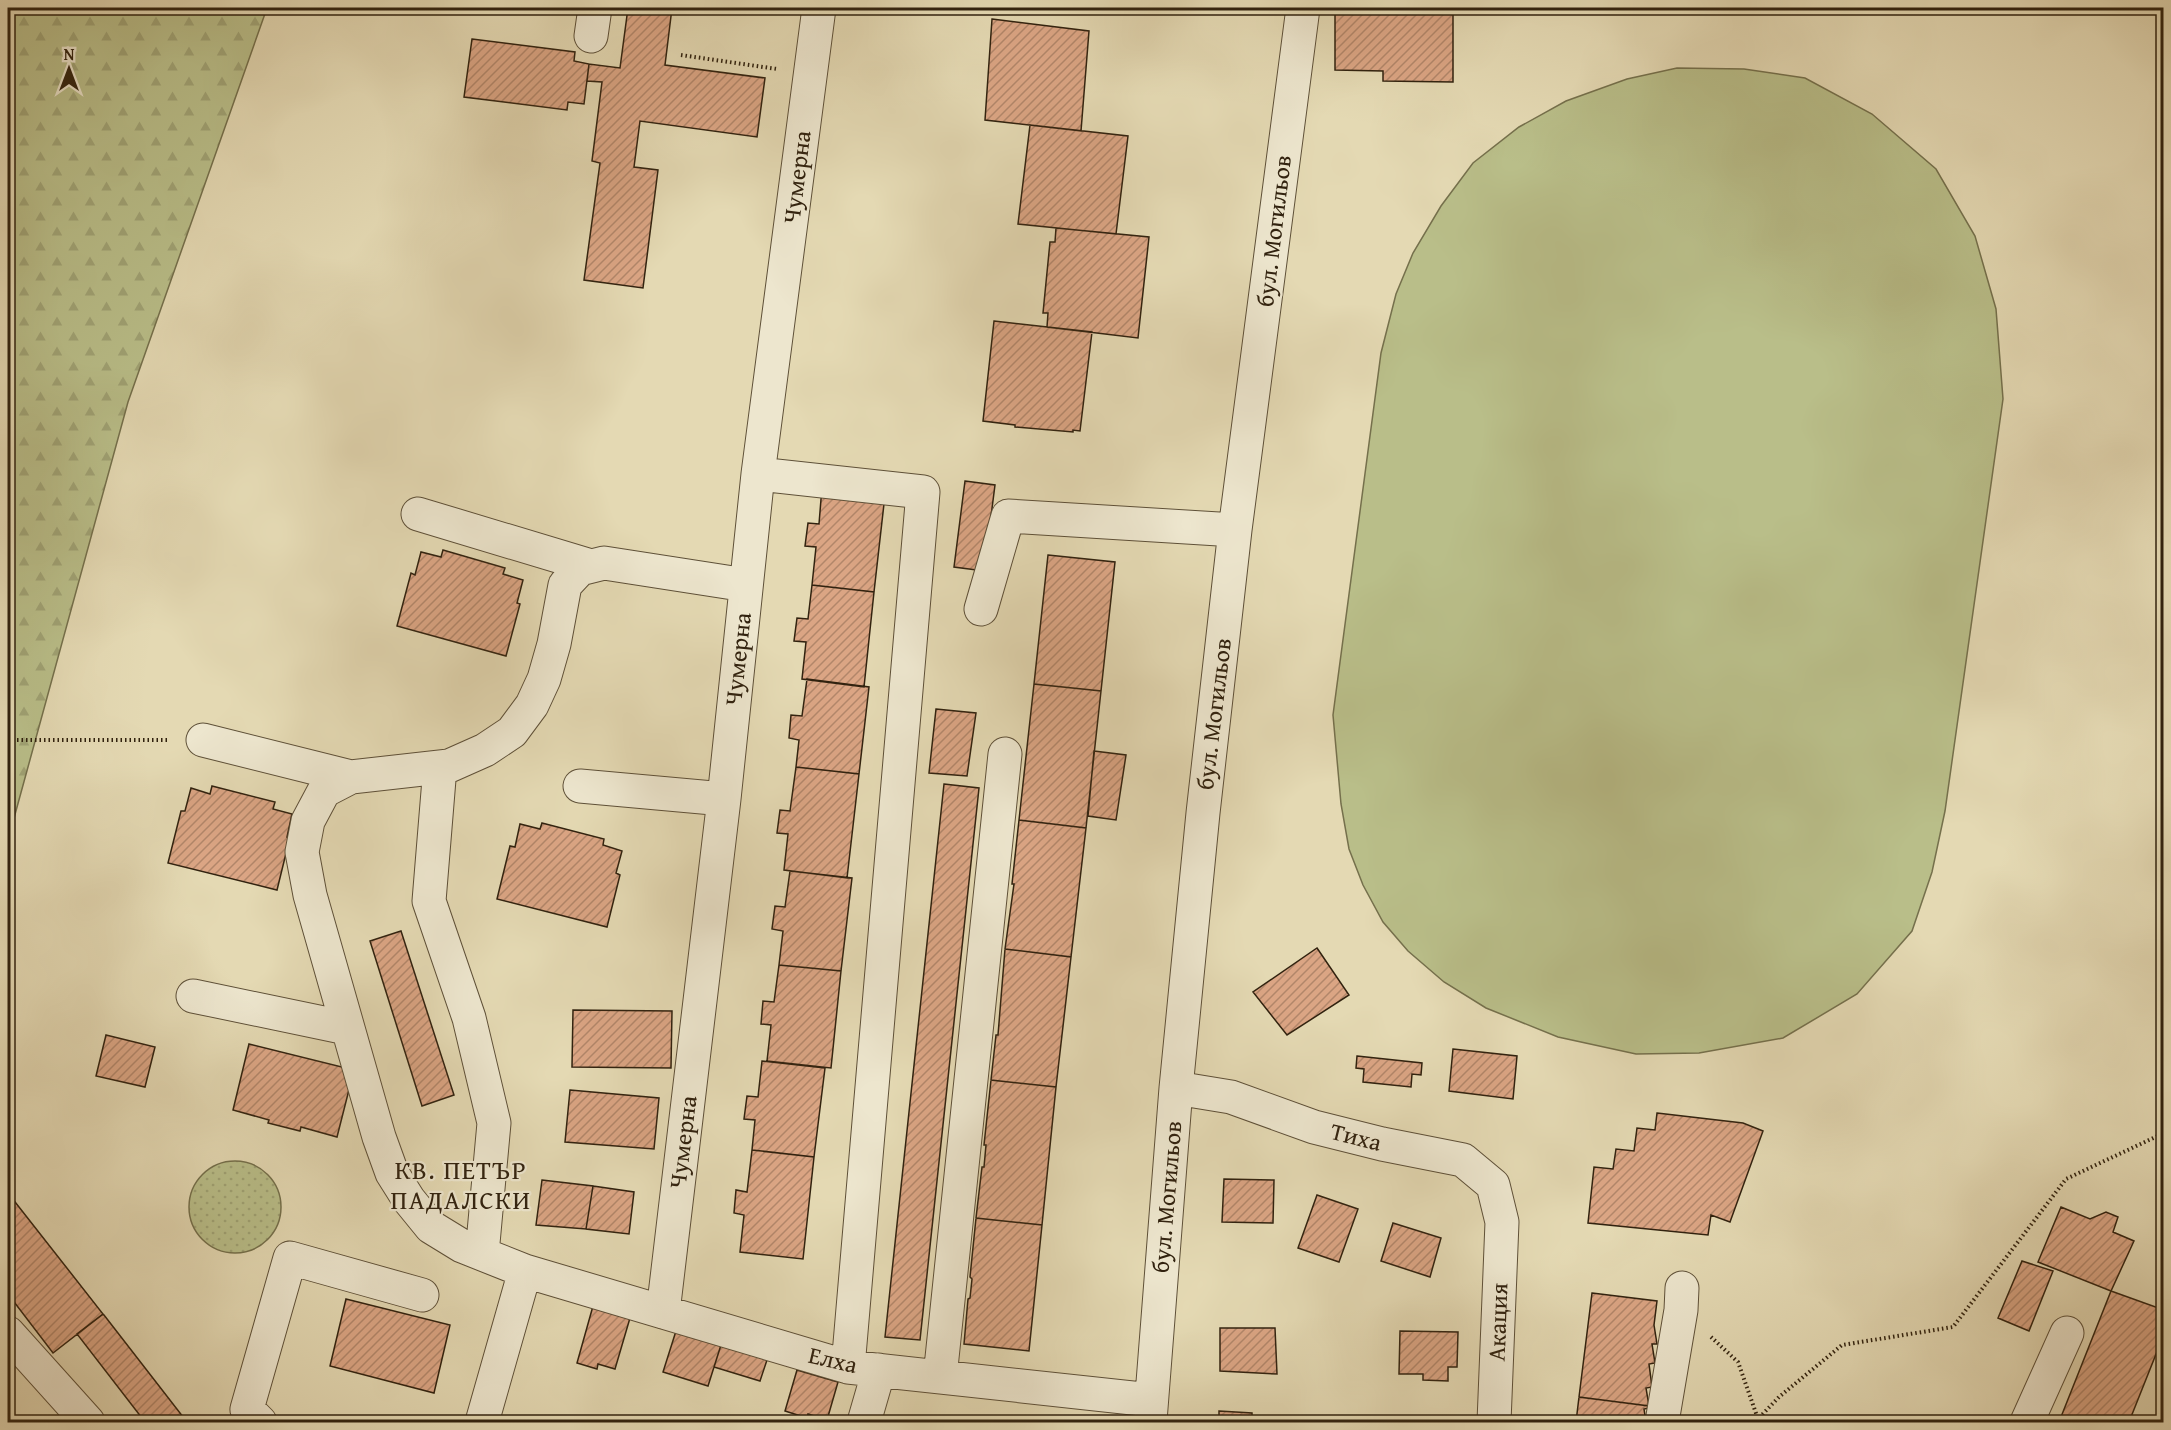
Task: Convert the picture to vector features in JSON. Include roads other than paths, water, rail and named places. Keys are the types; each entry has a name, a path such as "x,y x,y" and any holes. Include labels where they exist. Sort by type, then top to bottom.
{"street":[{"name":"Чумерна","path":"663,1312 724,799 758,474 819,8"},
{"name":"бул. Могильов","path":"1150,1411 1176,1088 1203,813 1236,530 1303,8"},
{"path":"758,474 923,492 864,1368 864,1422"},
{"path":"418,514 591,566"},
{"path":"981,609 1008,516 1236,530"},
{"path":"203,740 351,777 449,766 485,750 512,732 532,705 544,679 554,644 565,585 580,569 604,563 746,585"},
{"path":"940,1377 1005,754"},
{"path":"440,767 429,901 469,1018 494,1123 482,1254"},
{"name":"Елха","path":"351,777 324,791 308,821 302,852 310,895 379,1137 392,1173 408,1200 431,1227 462,1246 525,1271 864,1368 940,1377 1150,1411"},
{"path":"580,786 724,799"},
{"path":"193,996 347,1028"},
{"name":"Тиха","path":"1176,1088 1231,1097 1314,1127 1382,1144 1463,1160 1493,1185 1502,1222"},
{"name":"Акация","path":"1494,1422 1502,1222"},
{"path":"260,1422 247,1408 290,1258 422,1295"},
{"path":"482,1422 525,1271"},
{"path":"1662,1422 1682,1299"},
{"path":"2027,1422 2067,1332"},
{"path":"8,1333 88,1422"}],"district":[{"name":"КВ. ПЕТЪР ПАДАЛСКИ","path":"461,1185"}]}
